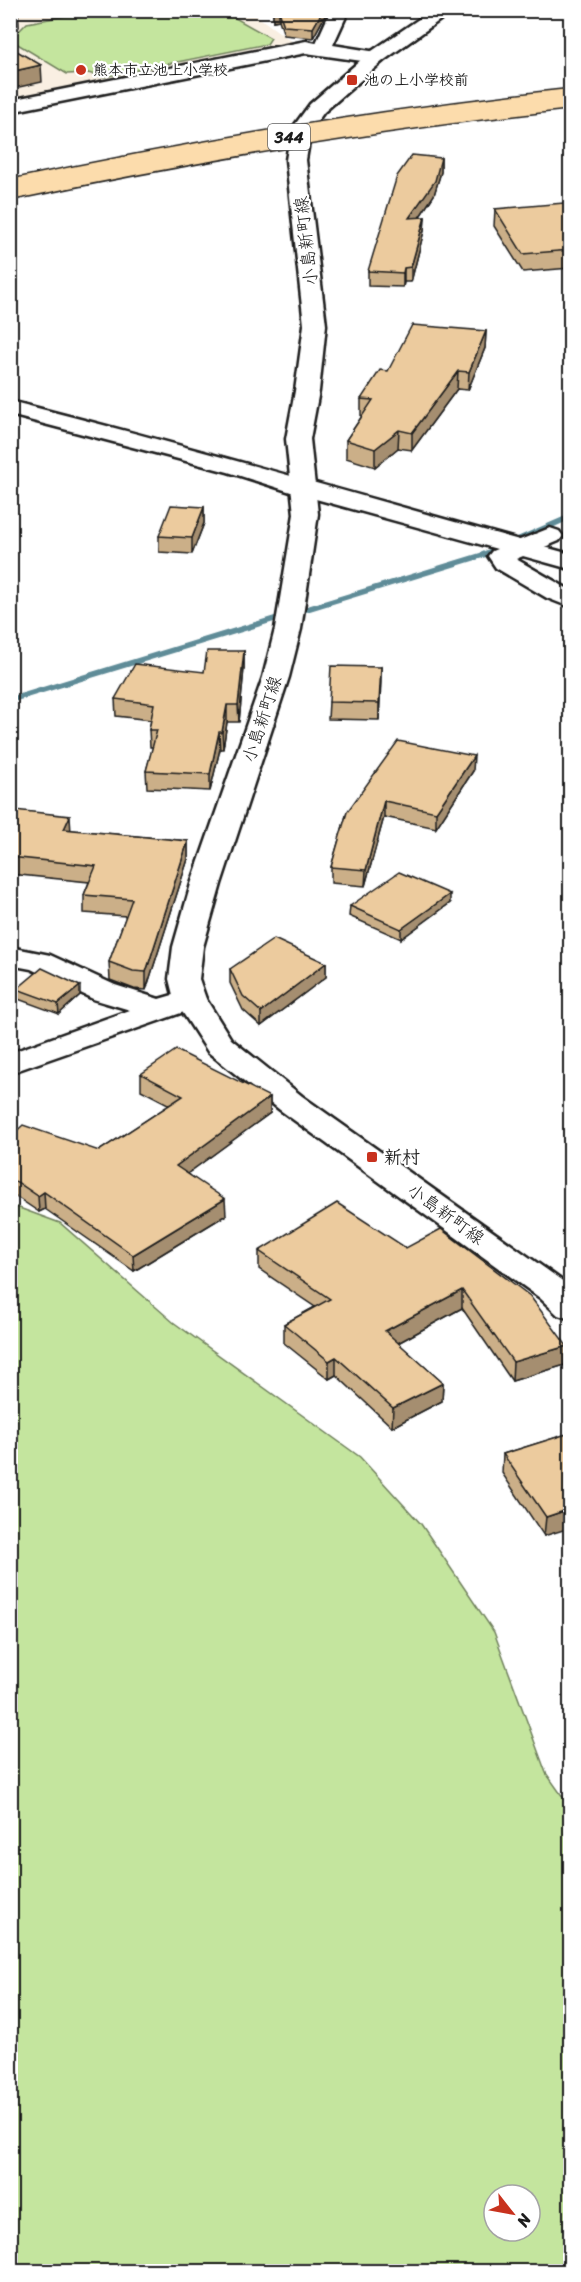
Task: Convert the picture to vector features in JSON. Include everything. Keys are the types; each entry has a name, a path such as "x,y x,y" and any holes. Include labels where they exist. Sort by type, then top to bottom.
{"highway":[{"name":"344","path":"10,200 227,156 570,99"},
{"name":"344","path":"10,190 239,145 482,114 570,112"},
{"path":"271,160 482,114"},
{"path":"10,177 164,146 259,130 482,114"}],"main road":[{"path":"323,48 340,10"},
{"name":"小島新町線","path":"445,10 376,57 317,108 301,130 296,160 315,326 298,439 306,514 288,629 276,677 206,884 188,947 184,979 190,999 219,1045 291,1103 552,1290 570,1307"},
{"path":"10,106 306,47 376,57"},
{"path":"10,389 303,477 520,548 570,562"},
{"path":"10,408 237,467 303,477 560,539"},
{"path":"560,539 520,548 501,556 504,563 570,599"},
{"path":"10,956 39,961 104,992 161,1010"},
{"path":"10,1064 190,999"}],"shaded area":[{"name":"熊本市立池上小学校","path":"11,11 250,11 294,43 11,98"}],"green space":[{"name":"熊本市立池上小学校","path":"221,10 271,38 267,44 103,77 88,73 67,74 11,40 11,32 20,30 27,23 93,11"},
{"path":"11,1205 60,1223 173,1322 360,1457 421,1524 494,1632 546,1773 570,1807 570,2271 11,2271"}],"building":[{"path":"273,10 323,10 313,28 284,26 279,11"},
{"path":"10,47 41,65 10,72"},
{"path":"412,155 441,158 435,181 409,218 425,217 411,267 404,268 403,273 368,271 397,176"},
{"path":"564,203 570,212 570,250 523,254 495,209"},
{"path":"412,325 486,331 469,372 458,371 412,433 399,430 375,449 346,440 373,400 361,399 380,370 388,371"},
{"path":"171,505 204,507 192,538 159,536"},
{"path":"207,651 244,651 238,705 227,705 210,774 146,771 157,730 149,730 154,704 115,699 135,664 204,672"},
{"path":"331,666 381,667 379,703 329,702"},
{"path":"398,741 474,756 436,812 384,801 366,870 331,867 347,812"},
{"path":"14,810 70,816 64,829 188,841 146,972 133,971 109,962 132,899 84,895 96,866 10,857 10,817"},
{"path":"399,872 450,894 401,929 350,906"},
{"path":"274,939 326,963 261,1012 243,996 230,969"},
{"path":"42,968 80,986 58,1004 17,989"},
{"path":"176,1050 270,1097 176,1166 225,1199 133,1255 44,1192 38,1196 10,1180 10,1137 23,1125 99,1151 183,1096 141,1074"},
{"path":"337,1203 406,1248 441,1229 530,1296 567,1346 513,1362 462,1290 385,1331 443,1383 393,1408 336,1357 329,1361 284,1324 330,1299 259,1251"},
{"path":"570,1433 570,1509 546,1517 503,1454"}],"waterway":[{"path":"10,700 483,555 570,517"}],"place":[{"name":"熊本市立池上小学校","path":"81,70"},
{"name":"池の上小学校前","path":"352,80"},
{"name":"新村","path":"372,1157"}]}
